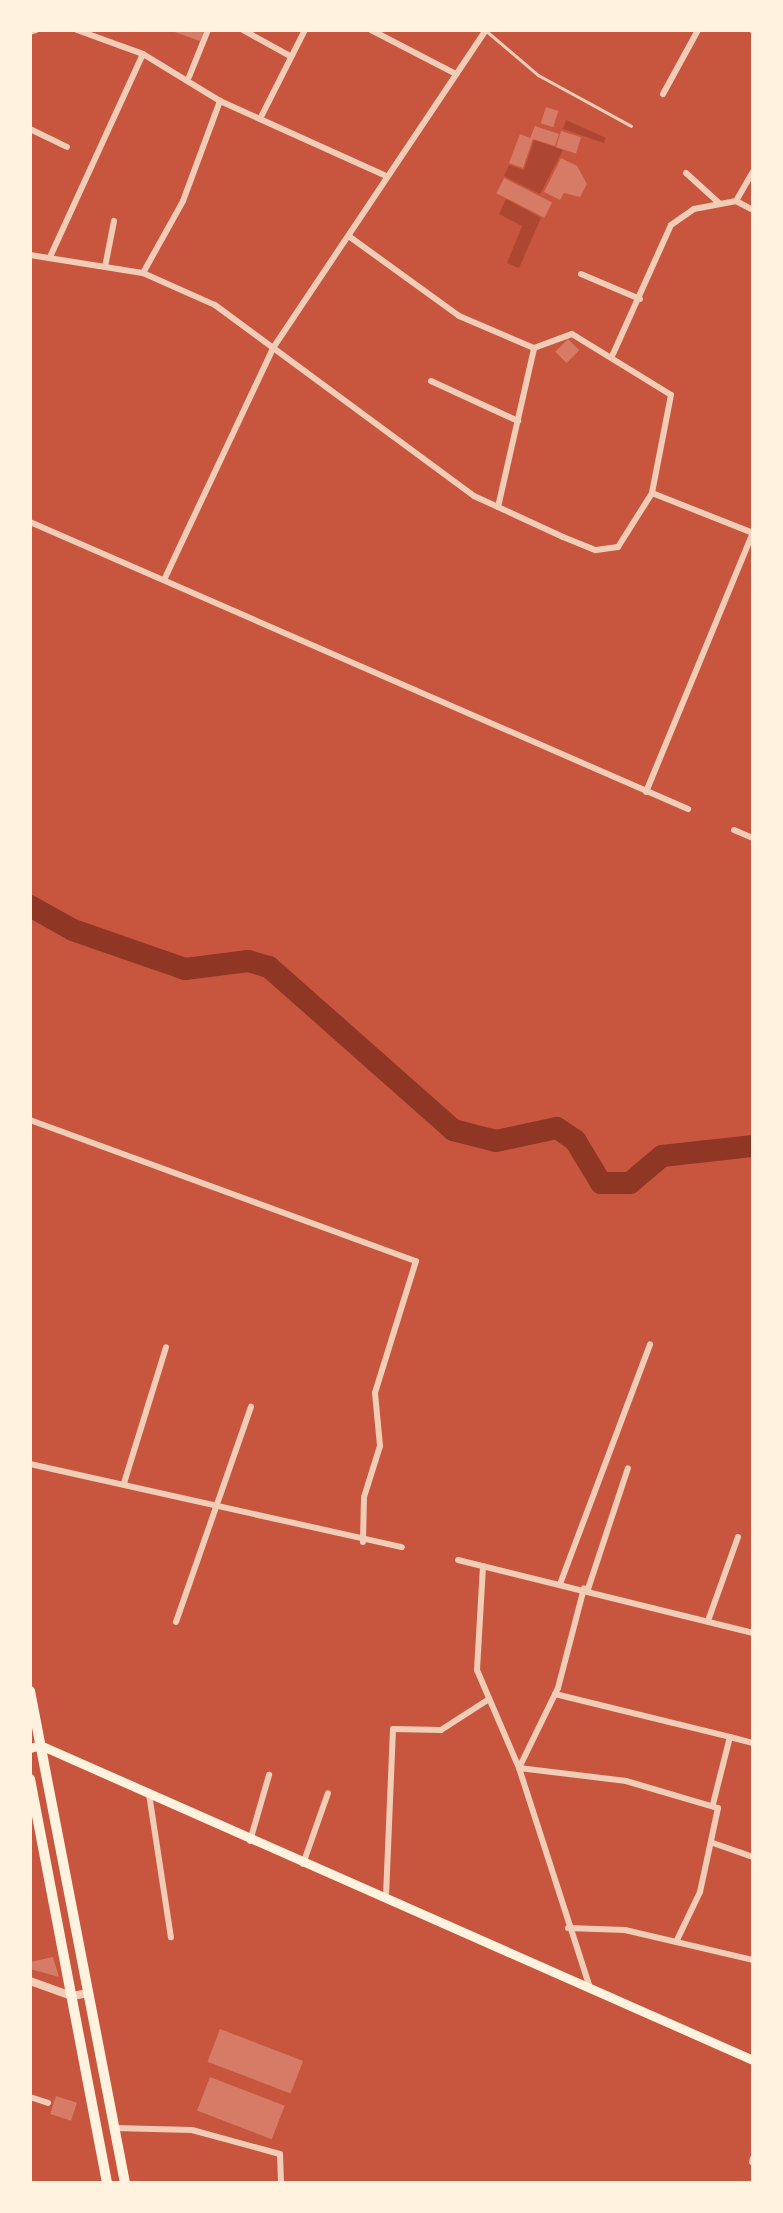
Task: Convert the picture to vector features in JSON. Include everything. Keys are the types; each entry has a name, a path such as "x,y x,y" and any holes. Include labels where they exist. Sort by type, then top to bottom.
{"highway":[{"path":"30,1691 35,1746 89,1993 125,2183"},
{"path":"30,1779 107,2183"}],"main road":[{"path":"35,1746 303,1864 386,1896 753,2060"}],"street":[{"path":"30,32 36,30"},
{"path":"77,30 143,54 189,77 220,101 262,115 384,175"},
{"path":"189,77 208,30"},
{"path":"243,30 290,56"},
{"path":"262,115 305,30"},
{"path":"371,30 456,74"},
{"path":"164,580 273,348 350,237 384,175 486,30"},
{"path":"663,94 698,30"},
{"path":"50,257 143,54"},
{"path":"143,273 183,201 220,101"},
{"path":"30,129 67,147"},
{"path":"736,201 753,172"},
{"path":"686,173 719,203"},
{"path":"613,354 671,225 719,203 736,201 753,210"},
{"path":"105,267 114,221"},
{"path":"350,237 459,316 534,348"},
{"path":"30,255 143,273 215,305 409,451 498,507 605,551 628,538 652,493 673,400 613,354 562,333 534,348 498,507"},
{"path":"581,274 640,299"},
{"path":"431,381 518,421"},
{"path":"646,792 753,533 652,493"},
{"path":"30,522 688,809"},
{"path":"734,830 753,838"},
{"path":"30,1120 416,1261 375,1393 380,1446 364,1497 363,1542"},
{"path":"560,1584 650,1344"},
{"path":"124,1483 166,1347"},
{"path":"176,1622 251,1407"},
{"path":"30,1464 219,1504 363,1542 402,1547"},
{"path":"519,1768 555,1694 586,1589 628,1468"},
{"path":"709,1618 738,1537"},
{"path":"458,1560 709,1618 753,1633"},
{"path":"483,1566 474,1637 486,1701 519,1768 568,1928 589,1985"},
{"path":"555,1694 753,1743"},
{"path":"386,1896 393,1729 441,1730 486,1701"},
{"path":"713,1804 730,1737"},
{"path":"519,1768 626,1781 713,1804 720,1811 713,1843 676,1942"},
{"path":"250,1841 269,1775"},
{"path":"303,1864 328,1793"},
{"path":"149,1794 171,1937"},
{"path":"713,1843 753,1857"},
{"path":"568,1928 676,1942 753,1958"},
{"path":"30,1981 72,1996 89,1993"},
{"path":"30,2097 48,2103"},
{"path":"114,2128 192,2130 280,2154 281,2183"}],"lane":[{"path":"486,30 538,75 631,126"}],"shaded area":[{"path":"566,120 606,138 604,143 563,129"},
{"path":"534,140 563,150 540,194 504,176 509,165 524,170"},
{"path":"506,199 541,218 519,268 507,263 522,226 499,214"}],"building":[{"path":"169,30 204,30 200,41"},
{"path":"546,107 558,111 553,127 541,123"},
{"path":"535,126 559,134 555,146 533,139 523,168 509,163 520,134 530,138"},
{"path":"561,131 581,137 576,153 556,147"},
{"path":"561,158 577,166 587,184 580,197 564,193 560,200 544,192"},
{"path":"504,178 552,203 544,218 496,193"},
{"path":"568,339 579,350 567,363 555,352"},
{"path":"53,1957 59,1977 30,1969 30,1962"},
{"path":"220,2029 303,2061 291,2094 207,2062"},
{"path":"210,2077 285,2106 272,2139 197,2111"},
{"path":"56,2096 77,2103 71,2121 50,2114"}],"waterway":[{"path":"30,906 73,930 185,969 248,961 269,967 453,1130 496,1141 557,1128 575,1140 601,1183 630,1183 662,1156 753,1146"}]}
